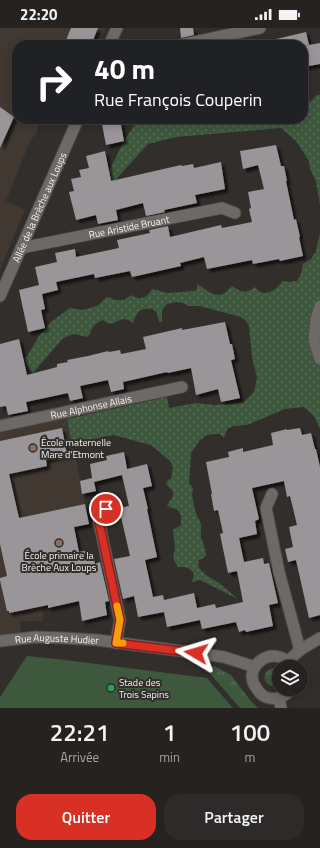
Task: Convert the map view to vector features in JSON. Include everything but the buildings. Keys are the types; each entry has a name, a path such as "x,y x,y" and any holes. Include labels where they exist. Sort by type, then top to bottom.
{"street":[{"path":"111,40 116,28"},
{"path":"204,40 260,28"},
{"name":"Allée de la Brèche aux Loups","path":"0,296 76,124"},
{"name":"Rue Aristide Bruant","path":"21,248 222,208 235,213"},
{"path":"320,306 316,320 314,340 320,359"},
{"name":"Rue Alphonse Allais","path":"0,426 182,387"},
{"path":"272,494 266,508 279,572 300,650"},
{"path":"106,509 99,522 120,620 116,643"},
{"name":"Rue Auguste Hudier","path":"0,641 51,637 116,643 196,653 224,658 255,667"},
{"path":"293,660 300,650 320,638"},
{"path":"280,703 259,693 255,687 253,673 255,667 264,658 276,656 285,660"}],"shaded area":[{"path":"0,28 106,28 101,40 12,40 12,124 39,124 36,134 30,141 6,201 25,210 0,270"},
{"path":"66,412 89,524 74,528 79,551 84,550 86,556 43,611 43,621 20,622 22,638 0,641 0,426"}],"green space":[{"path":"317,95 320,95 320,205 316,181 310,169 309,161 296,141 281,128 176,137 148,144 100,197 87,184 109,171 124,141 135,124 308,124 308,102"},
{"path":"320,233 320,304 316,316 320,359 320,429 314,416 304,407 285,409 247,425 233,426 227,429 224,438 220,434 207,435 200,440 191,453 189,483 193,488 192,494 195,511 201,524 201,537 206,556 198,561 199,568 238,599 200,580 192,582 194,574 191,570 188,568 178,567 173,558 175,549 173,530 181,525 181,516 178,510 167,505 173,497 173,491 166,484 168,480 171,479 173,467 170,461 151,445 113,435 72,443 67,419 167,397 169,408 196,403 214,405 243,403 254,392 257,377 252,357 249,326 246,321 241,317 200,306 188,306 177,302 167,304 162,310 162,322 159,322 157,313 153,309 144,309 139,311 133,323 123,319 111,324 103,320 98,322 91,329 90,334 87,337 74,334 63,338 33,373 24,361 39,336 51,322 70,308 82,310 97,306 107,297 115,300 124,300 131,295 137,298 143,298 148,295 152,289 168,293 193,291 197,290 197,284 210,293 217,295 225,293 232,286 238,290 244,291 249,291 255,287 262,293 266,293 274,290 282,281 297,281 301,274 303,264 311,259 316,251"},
{"name":"Stade des Trois Sapins","path":"27,656 207,678 233,708 0,708 0,697"},
{"path":"200,662 216,667 231,675 258,708 240,708"},
{"path":"272,668 272,686 265,680 268,670"}],"slow traffic":[{"path":"117,606 120,620 116,643 123,643"}],"place":[{"name":"École maternelle Mare d'Etmont","path":"33,448"},
{"name":"École primaire la Brèche Aux Loups","path":"59,543"},
{"name":"Stade des Trois Sapins","path":"111,688"}],"route":[{"path":"106,509 99,522 120,620 116,643 196,653"}]}
